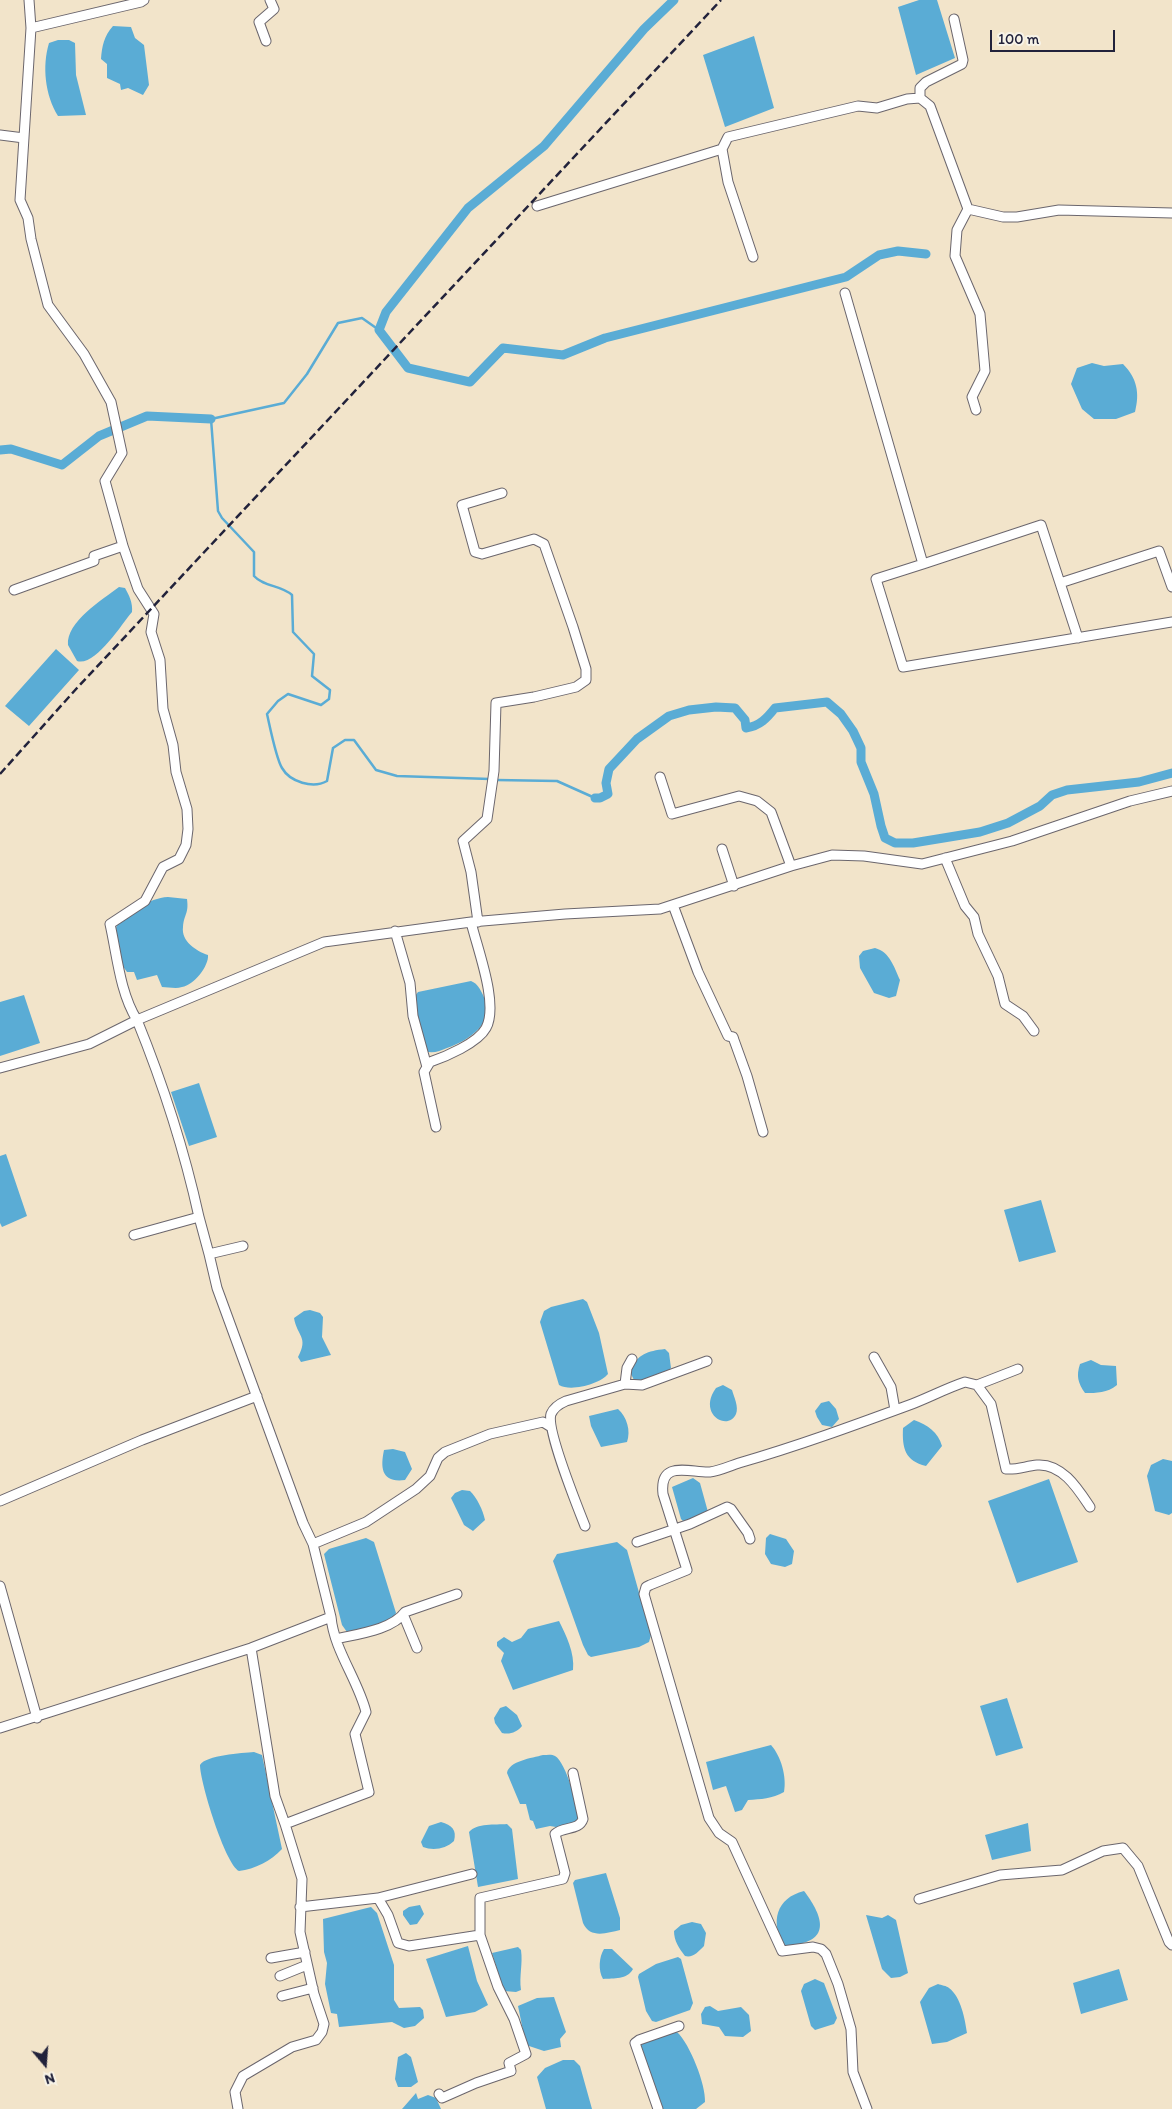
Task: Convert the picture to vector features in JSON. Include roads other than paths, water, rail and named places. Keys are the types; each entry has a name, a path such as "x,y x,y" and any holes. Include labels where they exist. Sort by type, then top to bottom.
{"street":[{"path":"29,0 31,28 20,200 28,218 31,239 48,305 84,354 111,402 122,453 105,481 123,546 138,589 154,614 151,632 160,660 163,709 173,745 176,772 187,809 188,830 186,845 179,858 163,867 145,902 110,924 122,982 172,1116 187,1163 217,1288 303,1523 313,1544 331,1617 332,1630 362,1697 366,1712 355,1734 369,1792 285,1824"},
{"path":"31,28 144,0"},
{"path":"266,41 258,22 274,8 270,0"},
{"path":"920,98 920,88 926,82 962,64 963,60 954,19"},
{"path":"754,257 728,182 722,149 728,137 858,106 877,108 907,99 920,98 930,106 968,209 957,230 955,256 980,314 984,371 972,397 976,410"},
{"path":"0,135 24,138"},
{"path":"537,206 722,149"},
{"path":"968,209 1003,217 1017,217 1059,210 1172,213"},
{"path":"845,293 923,564"},
{"path":"436,1127 424,1072 430,1062 445,1057 478,1037 486,1029 490,1016 491,1004 474,922 471,872 463,841 487,819 494,771 496,703 534,697 576,687 586,680 586,669 544,544 534,539 482,554 474,552 462,505 502,493"},
{"path":"1078,638 1041,526 876,578 903,667 1078,638 1172,622"},
{"path":"14,590 94,561 94,556 123,546"},
{"path":"1060,583 1160,551 1172,588"},
{"path":"660,778 672,814 740,796 757,801 771,812 790,866"},
{"path":"0,1068 89,1044 137,1020 324,942 395,931 474,922 565,914 660,909 790,866 832,855 864,856 922,864 1012,841 1130,801 1172,791"},
{"path":"722,849 734,886"},
{"path":"945,858 965,906 974,917 978,934 998,976 1005,1004 1023,1016 1034,1031"},
{"path":"673,905 698,972 728,1036 733,1037 747,1076 763,1132"},
{"path":"395,931 410,983 413,1016 427,1067"},
{"path":"134,1235 199,1218"},
{"path":"209,1254 243,1246"},
{"path":"874,1357 891,1387 895,1410"},
{"path":"625,1384 626,1368 632,1358"},
{"path":"585,1526 559,1455 551,1427 550,1415 559,1404 625,1384 642,1384 707,1361"},
{"path":"867,2109 853,2072 851,2029 838,1984 826,1954 821,1949 814,1947 782,1951 732,1842 719,1832 709,1818 644,1594 646,1587 687,1570 663,1494 662,1484 664,1477 670,1472 681,1470 710,1472 895,1410 965,1382 977,1385 1018,1369"},
{"path":"977,1385 991,1404 1006,1469 1039,1465 1052,1467 1071,1480 1090,1507"},
{"path":"0,1501 142,1440 257,1396"},
{"path":"313,1544 366,1522 416,1488 430,1476 438,1458 445,1452 490,1434 543,1422 551,1427"},
{"path":"637,1542 730,1507 748,1533 750,1540"},
{"path":"0,1586 37,1718"},
{"path":"336,1639 381,1627 399,1620 403,1614 457,1594"},
{"path":"403,1614 416,1648"},
{"path":"0,1728 37,1718 251,1648 331,1617"},
{"path":"238,2109 235,2092 243,2076 278,2054 316,2040 322,2032 324,2024 313,1988 300,1932 302,1879 275,1796 251,1648"},
{"path":"439,2094 442,2098 476,2083 511,2071 509,2063 515,2058 526,2054 514,2020 498,1987 480,1935 480,1898 563,1879 565,1873 555,1834 558,1831 578,1826 582,1823 583,1819 573,1773"},
{"path":"919,1899 1000,1875 1062,1870 1103,1851 1123,1848 1138,1866 1169,1942 1172,1945"},
{"path":"300,1908 378,1898 472,1874"},
{"path":"378,1898 388,1915 398,1943 409,1946 480,1935"},
{"path":"271,1958 305,1952"},
{"path":"280,1976 308,1965"},
{"path":"282,1996 313,1988"},
{"path":"658,2109 635,2043 679,2026"}],"water":[{"path":"919,0 937,0 955,58 916,75 898,7"},
{"path":"113,26 131,27 135,38 144,45 149,85 143,95 128,88 121,90 120,84 107,78 107,64 101,59 101,54 106,37"},
{"path":"754,36 774,108 725,127 703,55"},
{"path":"58,40 69,40 75,43 76,75 86,115 58,116 50,99 45,71 47,52 49,43"},
{"path":"1092,363 1104,366 1123,364 1128,369 1134,380 1137,392 1135,412 1116,419 1094,419 1082,409 1071,384 1077,368"},
{"path":"119,587 125,588 131,602 132,612 115,635 99,652 92,658 77,661 68,645 69,636 73,628 86,612"},
{"path":"56,649 79,670 29,726 5,706"},
{"path":"168,897 187,899 183,927 184,937 194,948 208,955 206,964 196,979 187,986 180,988 162,987 157,975 137,980 134,972 127,972 122,965 116,928 117,925 140,907 154,900"},
{"path":"875,948 888,956 896,970 900,980 896,996 889,998 874,993 860,968 859,956 863,951"},
{"path":"471,981 480,989 483,995 487,1014 484,1022 472,1035 456,1045 436,1052 425,1051 415,1012 415,996 418,992"},
{"path":"24,995 40,1043 0,1056 0,1002"},
{"path":"199,1083 217,1137 189,1146 171,1092"},
{"path":"6,1154 27,1216 2,1227 0,1223 0,1156"},
{"path":"1041,1200 1056,1252 1019,1262 1004,1210"},
{"path":"583,1299 587,1302 599,1333 608,1374 592,1384 571,1388 564,1387 559,1385 540,1322 544,1311 551,1307"},
{"path":"310,1310 320,1313 323,1317 322,1337 331,1355 301,1362 298,1357 302,1341 294,1318 304,1311"},
{"path":"665,1349 669,1353 671,1368 664,1374 654,1378 635,1382 629,1370 636,1360 648,1352"},
{"path":"1091,1360 1101,1365 1116,1366 1117,1385 1098,1393 1085,1393 1078,1379 1078,1372 1080,1364"},
{"path":"723,1385 732,1390 737,1408 736,1414 727,1421 721,1421 716,1418 710,1406 711,1397 716,1388"},
{"path":"829,1401 836,1409 839,1419 832,1427 822,1425 815,1411 821,1403"},
{"path":"618,1409 624,1416 627,1424 629,1433 627,1442 601,1447 591,1426 589,1416"},
{"path":"914,1420 932,1430 942,1446 926,1466 913,1461 906,1453 904,1447 903,1428"},
{"path":"393,1449 405,1452 412,1469 405,1480 391,1479 384,1473 382,1463 384,1450"},
{"path":"1163,1459 1172,1461 1172,1513 1169,1515 1155,1511 1147,1476 1151,1465"},
{"path":"693,1478 700,1483 708,1512 704,1516 683,1521 672,1487"},
{"path":"1049,1479 1078,1562 1017,1583 988,1501"},
{"path":"462,1490 470,1491 473,1494 484,1516 485,1520 473,1531 464,1525 451,1498 455,1493"},
{"path":"770,1534 786,1539 794,1551 792,1564 785,1567 771,1564 765,1554 766,1538"},
{"path":"366,1538 374,1542 396,1613 392,1621 347,1632 342,1625 324,1554 329,1549"},
{"path":"617,1542 627,1550 651,1635 649,1642 639,1647 591,1657 583,1645 553,1561 557,1554"},
{"path":"559,1621 571,1651 573,1670 513,1690 501,1661 504,1653 497,1646 497,1642 504,1637 512,1642 521,1638 528,1629"},
{"path":"1007,1698 1023,1748 996,1756 980,1706"},
{"path":"506,1706 517,1715 522,1726 508,1734 502,1733 494,1718 500,1708"},
{"path":"771,1745 778,1755 782,1767 785,1780 784,1792 762,1799 748,1800 742,1810 735,1812 726,1786 713,1790 706,1762"},
{"path":"254,1752 262,1755 282,1849 262,1864 239,1871 227,1854 214,1822 204,1788 200,1765 209,1759 217,1757"},
{"path":"543,1755 554,1755 559,1760 574,1797 578,1821 562,1828 550,1826 536,1829 533,1821 530,1820 526,1804 520,1804 507,1773 516,1763"},
{"path":"441,1822 453,1828 455,1834 454,1841 447,1846 439,1848 423,1847 421,1842 429,1826"},
{"path":"1028,1823 1031,1851 992,1860 985,1835"},
{"path":"507,1824 512,1829 518,1879 478,1887 469,1832 481,1826"},
{"path":"606,1873 620,1918 620,1930 599,1934 590,1931 583,1923 573,1883 575,1880"},
{"path":"804,1891 814,1905 820,1920 818,1934 803,1943 784,1946 777,1928 778,1912 787,1899"},
{"path":"420,1905 424,1914 417,1924 410,1925 403,1915 403,1911 409,1907"},
{"path":"371,1907 377,1913 394,1965 394,2000 399,2008 420,2007 423,2010 424,2018 415,2026 404,2028 392,2022 339,2027 337,2014 331,2013 325,1984 327,1963 324,1952 323,1919"},
{"path":"866,1915 882,1918 888,1915 896,1920 908,1973 900,1977 891,1978 882,1969"},
{"path":"692,1922 701,1924 706,1933 704,1946 693,1955 685,1956 676,1941 674,1931 681,1925"},
{"path":"468,1946 477,1981 488,2005 475,2012 446,2017 426,1959"},
{"path":"518,1947 521,1950 521,1990 516,1992 504,1991 492,1953"},
{"path":"604,1949 612,1949 633,1969 630,1973 620,1978 603,1979 600,1972 600,1964"},
{"path":"678,1957 681,1959 693,2003 690,2010 656,2022 652,2021 646,2011 638,1977 639,1974 656,1964"},
{"path":"1119,1969 1128,2000 1081,2014 1073,1983"},
{"path":"815,1979 824,1983 837,2018 834,2024 815,2030 811,2026 801,1991 804,1984"},
{"path":"938,1984 948,1987 957,1997 964,2015 967,2033 947,2042 932,2044 920,2002 929,1988"},
{"path":"554,1997 566,2032 560,2039 561,2047 544,2051 526,2045 518,2006 537,1998"},
{"path":"710,2006 718,2011 741,2007 749,2015 751,2031 743,2037 725,2036 719,2027 702,2024 701,2014 705,2007"},
{"path":"677,2032 692,2055 703,2086 705,2102 696,2109 662,2109 641,2056 641,2045 648,2040"},
{"path":"406,2053 411,2057 418,2082 411,2087 398,2087 395,2079 398,2057"},
{"path":"563,2060 574,2060 580,2066 592,2109 546,2109 537,2077 545,2068"},
{"path":"416,2093 418,2099 428,2095 436,2098 441,2109 402,2109"}],"waterway":[{"path":"674,0 644,29 544,146 468,208 386,312 379,330 408,368 470,382 503,348 563,355 605,338 846,277 879,255 898,251 926,254"},
{"path":"379,330 362,318 338,323 307,374 284,403 211,419 218,511 222,518 254,552 254,576 258,580 283,589 292,595 293,632 314,654 312,676 330,690 329,699 321,705 288,694 278,701 267,714 273,742 282,768 290,777 302,783 315,784 327,781 333,748 345,740 354,740 376,770 397,776 490,779"},
{"path":"0,450 11,449 62,465 99,436 147,416 211,419"},
{"path":"595,798 608,794 606,783 609,769 637,739 669,716 689,710 716,707 735,708 745,720 746,728 763,721 775,708 827,702 841,714 853,731 861,748 861,762 874,794 885,838 895,843 913,843 980,832 1008,823 1040,806 1052,795 1067,790 1139,782 1172,773"},
{"path":"496,780 557,781 595,798"}],"railway":[{"path":"0,774 77,688 721,0"}]}
